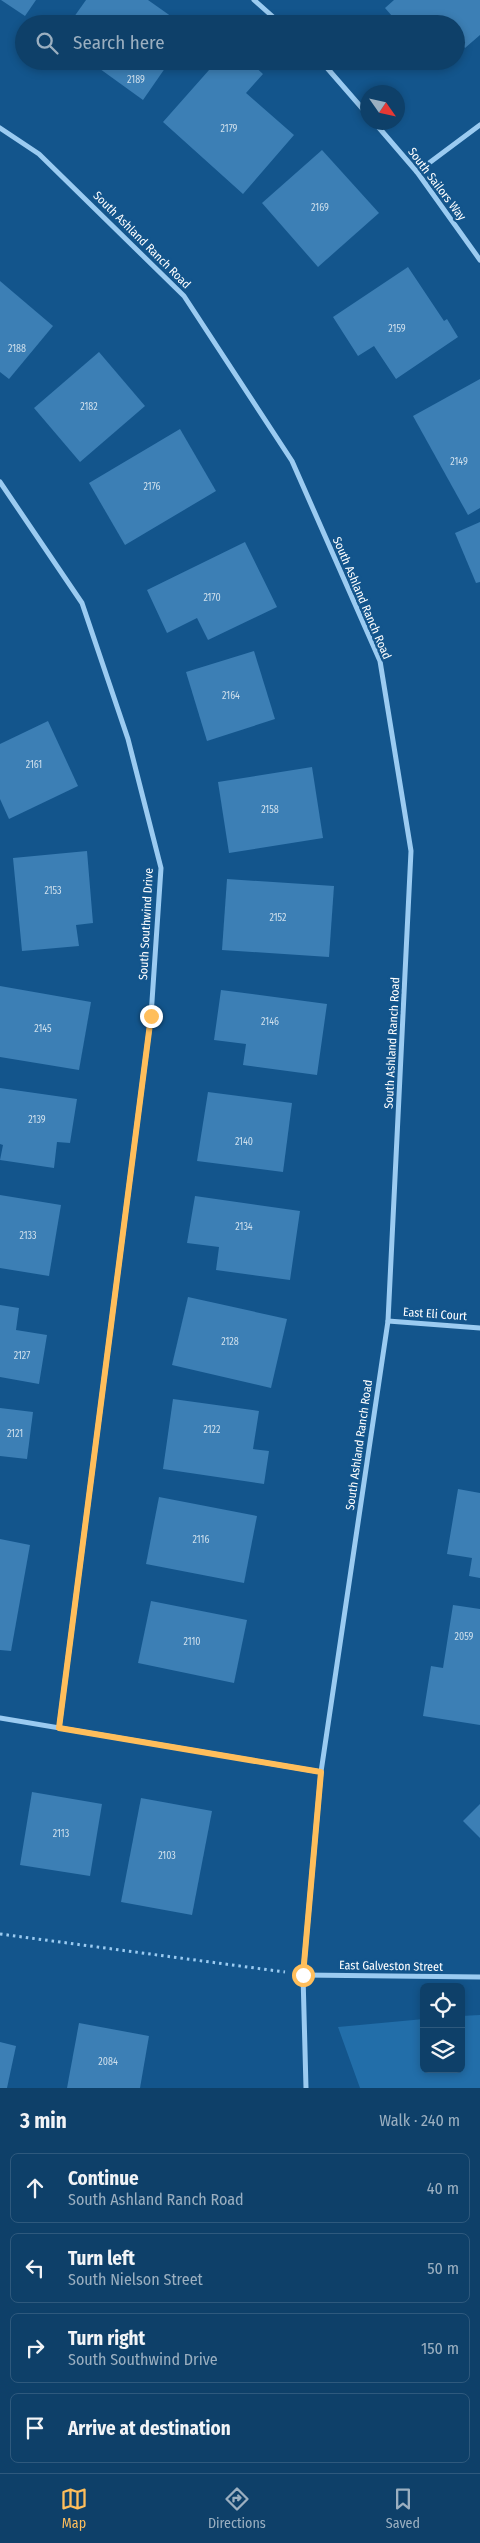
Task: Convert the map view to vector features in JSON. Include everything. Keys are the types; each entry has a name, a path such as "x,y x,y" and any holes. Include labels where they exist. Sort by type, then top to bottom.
{"street":[{"path":"254,0 272,15"},
{"path":"329,70 360,106"},
{"path":"417,172 480,125"},
{"name":"South Ashland Ranch Road","path":"0,128 39,154 184,296 292,461 380,661 411,851 388,1321 321,1772 303,1975 306,2088"},
{"name":"South Sailors Way","path":"381,130 417,172 480,260"},
{"name":"South Southwind Drive","path":"0,482 82,603 128,739 161,868 151,1016 59,1728"},
{"name":"East Eli Court","path":"388,1321 480,1328"},
{"path":"0,1718 321,1772"},
{"name":"East Galveston Street","path":"303,1975 480,1977"}],"path":[{"path":"0,1934 303,1975"}],"shaded area":[{"path":"480,2015 480,2088 360,2088 338,2027 420,2019 420,2073 465,2073 465,2016"}],"building":[{"path":"1,0 36,0 26,15"},
{"path":"86,0 148,0 169,15 75,15"},
{"path":"394,0 480,0 480,35 465,48 465,15 391,15 385,8"},
{"path":"101,70 164,70 143,100"},
{"path":"209,70 259,70 263,74 246,93 294,135 243,194 163,122"},
{"path":"322,150 379,213 318,267 262,203"},
{"path":"408,267 444,321 447,319 458,337 396,379 374,346 358,356 333,317"},
{"path":"0,281 53,326 9,379 0,372"},
{"path":"99,352 145,406 80,462 34,408"},
{"path":"480,379 480,508 468,515 413,416"},
{"path":"180,429 216,491 125,545 89,483"},
{"path":"480,522 480,582 476,583 455,533"},
{"path":"245,542 277,607 208,640 197,618 167,633 147,590"},
{"path":"254,651 275,719 207,741 186,672"},
{"path":"48,721 78,786 9,819 0,799 0,744"},
{"path":"312,767 323,838 229,853 218,782"},
{"path":"87,851 93,923 76,925 79,946 22,951 13,858"},
{"path":"227,879 334,886 329,957 222,950"},
{"path":"0,986 91,1002 79,1070 0,1057"},
{"path":"221,990 327,1004 317,1075 243,1065 246,1044 214,1040"},
{"path":"0,1088 77,1099 70,1143 57,1142 54,1168 0,1160 3,1145 0,1144"},
{"path":"208,1092 292,1103 283,1172 197,1161"},
{"path":"0,1195 61,1205 49,1276 0,1268"},
{"path":"195,1196 300,1211 290,1280 216,1270 219,1247 187,1243"},
{"path":"188,1297 287,1319 271,1388 172,1365"},
{"path":"0,1305 19,1308 16,1330 47,1335 39,1384 0,1377"},
{"path":"173,1399 259,1411 253,1449 269,1451 264,1484 163,1469"},
{"path":"0,1408 33,1412 27,1459 0,1456"},
{"path":"458,1489 480,1493 480,1578 469,1576 472,1558 447,1554"},
{"path":"159,1497 257,1516 244,1583 146,1564"},
{"path":"0,1539 30,1545 11,1651 0,1650"},
{"path":"151,1601 247,1620 234,1683 138,1663"},
{"path":"453,1605 480,1609 480,1725 423,1716 431,1666 443,1668"},
{"path":"32,1792 102,1804 90,1876 20,1865"},
{"path":"141,1798 212,1811 192,1915 121,1902"},
{"path":"480,1804 480,1838 463,1821"},
{"path":"79,2023 149,2036 140,2088 67,2088"},
{"path":"0,2042 16,2046 7,2088 0,2088"}],"route":[{"path":"151,1016 59,1728 321,1772 303,1975"}]}
